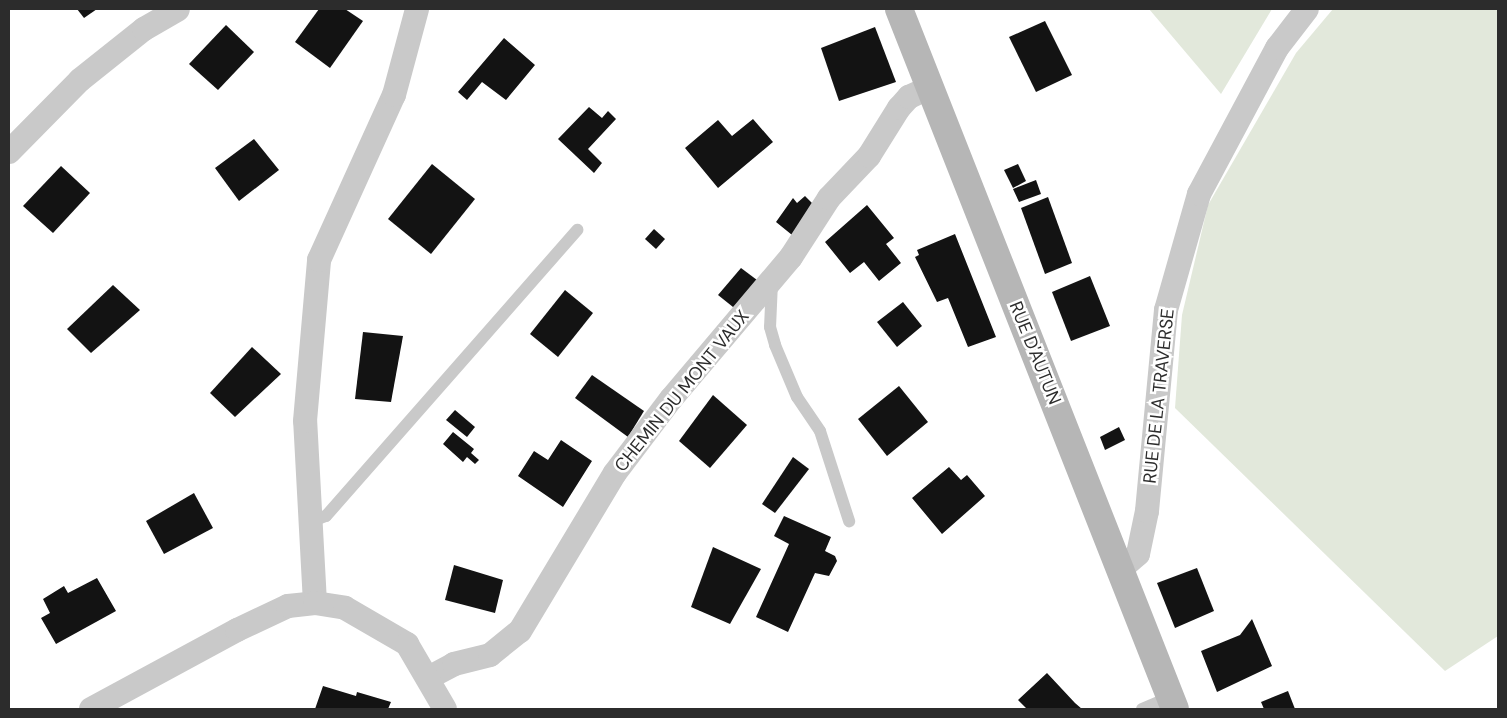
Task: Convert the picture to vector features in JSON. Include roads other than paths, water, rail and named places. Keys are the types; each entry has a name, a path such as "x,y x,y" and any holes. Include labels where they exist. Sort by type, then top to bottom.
{"main road":[{"name":"RUE D'AUTUN","path":"899,9 928,88 1122,568 1173,703"}],"street":[{"path":"9,152 80,80 144,29 178,9"},
{"path":"315,603 305,421 319,260 394,95 417,9"},
{"name":"RUE DE LA TRAVERSE","path":"1122,568 1138,554 1147,512 1166,310 1199,194 1277,48 1307,9"},
{"name":"CHEMIN DU MONT VAUX","path":"430,677 454,664 490,655 520,631 615,473 671,399 772,279 829,198 869,156 898,108 910,97 928,88"},
{"path":"91,709 237,630 288,606 315,603 345,608 407,644 430,677 445,709"}],"lane":[{"path":"310,522 326,516 577,230"},
{"path":"772,279 770,326 774,345 797,397 820,432 849,521"},
{"name":"RUE D'AUTUN","path":"1142,709 1173,703"}]}
